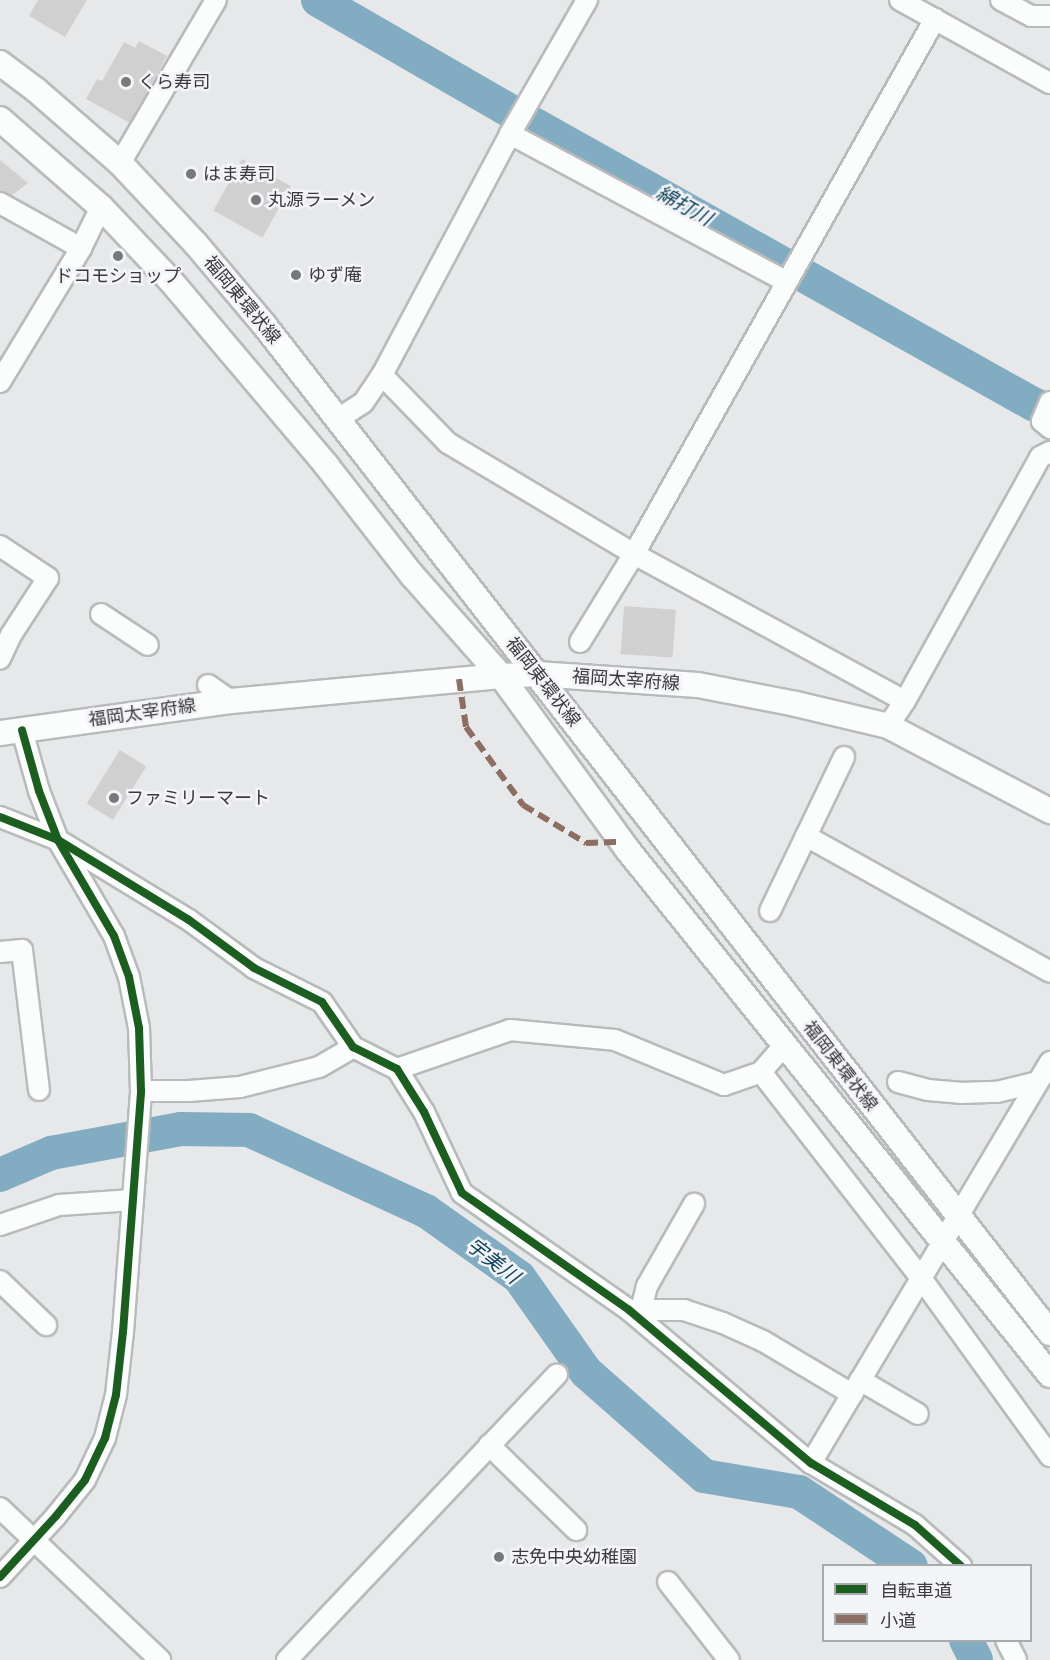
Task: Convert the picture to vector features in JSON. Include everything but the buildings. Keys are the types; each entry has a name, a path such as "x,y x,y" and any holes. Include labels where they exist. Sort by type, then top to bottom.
{"main road":[{"name":"福岡東環状線","path":"0,63 120,163 196,244 338,419 426,535 537,674 1050,1333"},
{"name":"福岡東環状線","path":"0,119 101,207 177,289 327,466 412,575 501,676 621,842 786,1043 1050,1375"},
{"name":"福岡太宰府線","path":"11,732 231,700 501,676 537,674 698,685 796,704 888,726 1050,811"}],"street":[{"path":"120,163 216,0"},
{"path":"338,419 363,403 382,375 510,134 587,0"},
{"path":"900,0 1050,83"},
{"path":"1001,0 1031,16 1050,16"},
{"path":"580,642 634,554 935,19"},
{"path":"510,134 787,282"},
{"path":"0,203 81,248"},
{"path":"0,382 81,248 101,207"},
{"path":"382,375 448,443 634,554 905,701"},
{"path":"1050,402 1042,421 1050,428"},
{"path":"888,726 905,701 1040,458 1050,452"},
{"path":"0,546 48,578 10,635 0,660"},
{"path":"101,614 148,645"},
{"path":"208,685 231,700"},
{"path":"0,1577 34,1541 85,1479 105,1438 116,1395 141,1095 139,1028 129,977 114,936 58,840 39,791 11,732"},
{"path":"770,911 844,757"},
{"path":"0,817 58,840 189,920 254,968 322,1002 353,1047 397,1069 424,1112 462,1192 635,1310 811,1463 915,1525 959,1564"},
{"path":"806,836 1050,972"},
{"path":"0,952 22,950 39,1090"},
{"path":"397,1069 510,1030 615,1040 724,1085 761,1072 786,1043"},
{"path":"141,1095 240,1087 319,1067 353,1047"},
{"path":"811,1463 1050,1062"},
{"path":"761,1072 921,1278 1050,1456"},
{"path":"898,1082 928,1090 960,1093 997,1092 1038,1082"},
{"path":"0,1226 59,1205 133,1194"},
{"path":"635,1310 694,1204"},
{"path":"0,1281 46,1325"},
{"path":"635,1310 684,1310 723,1323 918,1414"},
{"path":"286,1660 557,1374"},
{"path":"489,1445 576,1530"},
{"path":"0,1508 160,1660"},
{"path":"668,1582 729,1660"},
{"path":"1007,1642 1016,1660"}],"waterway":[{"name":"綿打川","path":"318,0 505,108 1033,404 1050,411"},
{"name":"宇美川","path":"0,1175 51,1153 181,1129 249,1130 426,1211 519,1277 586,1372 704,1476 799,1492 908,1564"},
{"name":"宇美川","path":"967,1642 976,1660"}],"marked path":[{"path":"459,679 466,727 523,805 586,843 621,842"}],"cycle path":[{"path":"0,1577 56,1516 85,1480 105,1438 116,1395 123,1332 141,1091 139,1028 129,977 114,936 58,840 39,791 22,730"},
{"path":"0,817 58,840 189,920 254,968 322,1002 353,1047 397,1069 424,1112 462,1193 629,1310 811,1463 915,1525 959,1564"}],"place":[{"name":"くら寿司","path":"126,82"},
{"name":"はま寿司","path":"191,174"},
{"name":"丸源ラーメン","path":"256,200"},
{"name":"ドコモショップ","path":"118,256"},
{"name":"ゆず庵","path":"296,275"},
{"name":"ファミリーマート","path":"114,798"},
{"name":"志免中央幼稚園","path":"499,1557"}]}
